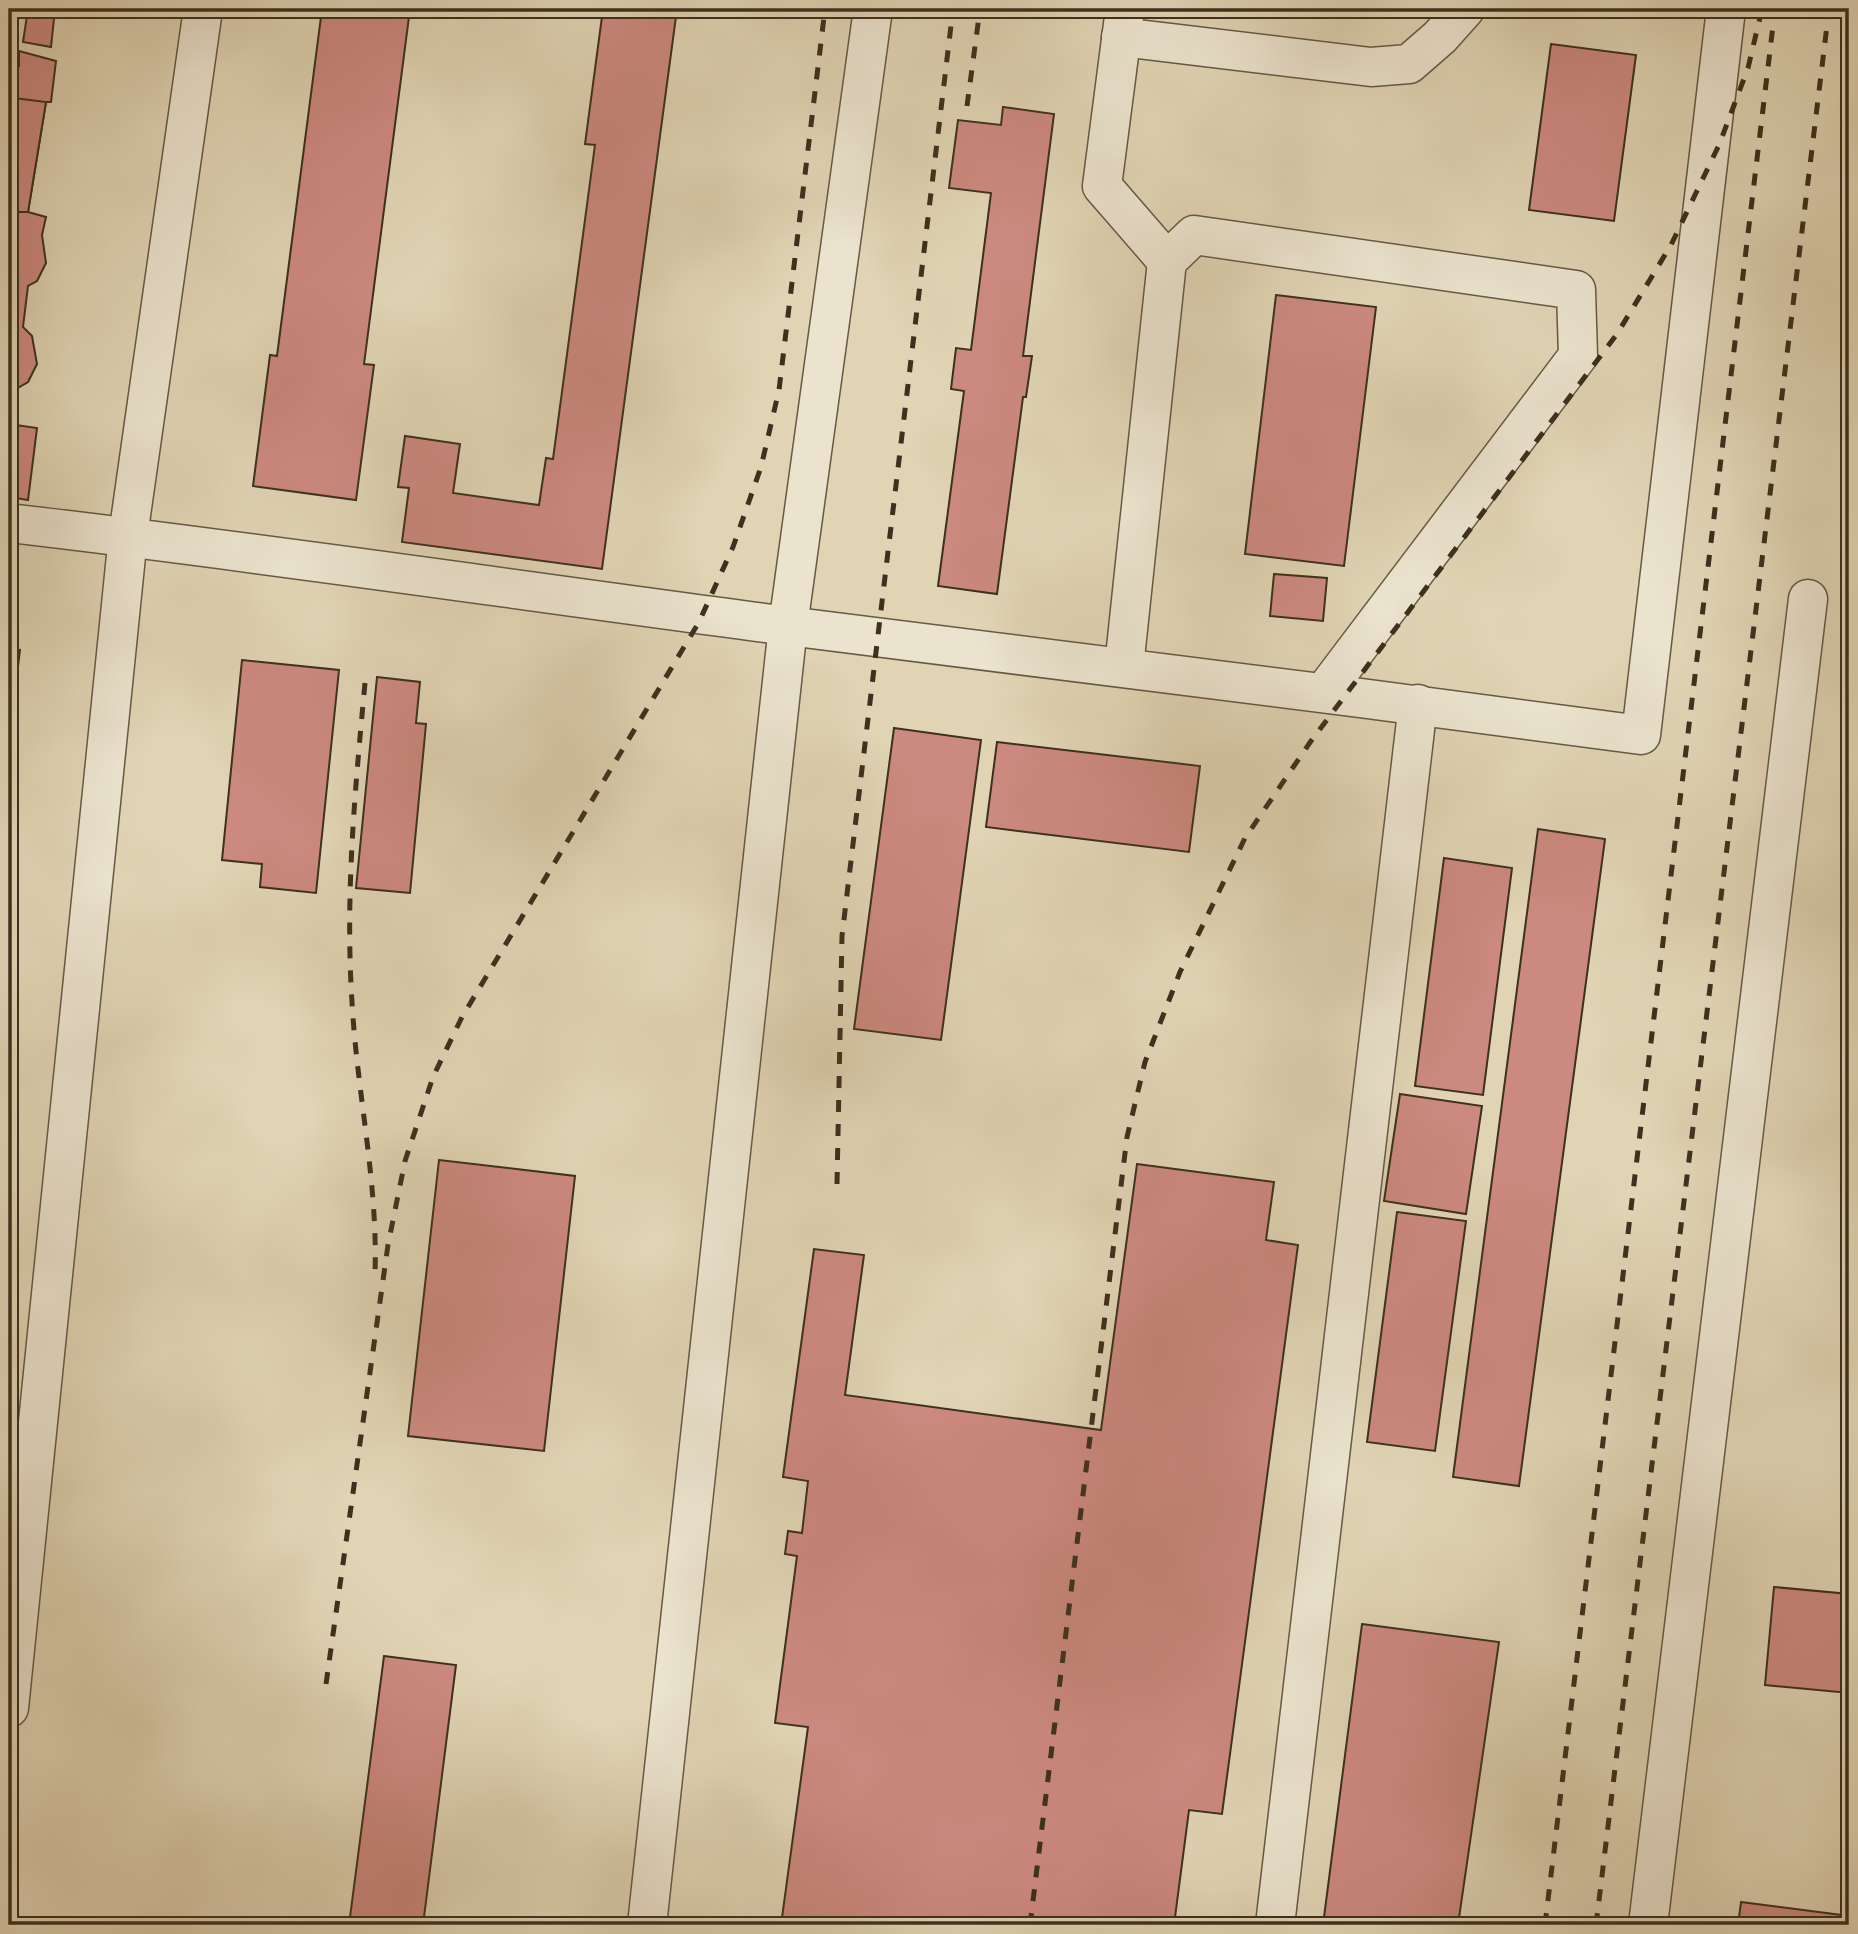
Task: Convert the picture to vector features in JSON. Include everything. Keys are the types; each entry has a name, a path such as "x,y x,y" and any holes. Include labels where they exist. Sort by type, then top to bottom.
{"lane":[{"path":"9,1708 128,536 203,9"},
{"path":"647,1925 788,626 873,9"},
{"path":"1167,261 1102,186 1123,23 1371,67 1409,64 1440,37 1465,9"},
{"path":"9,523 128,536 788,626 1418,704 1641,735 1726,9"},
{"path":"1124,667 1167,261 1194,234 1576,290 1578,356 1324,692"},
{"path":"1648,1925 1808,599"},
{"path":"1275,1925 1418,704"}],"building":[{"path":"28,9 55,9 51,47 23,42"},
{"path":"322,9 410,9 364,364 374,365 356,500 253,486 270,355 277,356"},
{"path":"603,9 677,9 602,569 402,542 409,488 398,487 405,436 460,444 453,493 539,505 546,458 553,459 595,145 585,144"},
{"path":"1551,44 1636,55 1614,221 1529,210"},
{"path":"19,51 56,61 51,102 46,102 28,212 46,217 42,235 46,263 37,281 28,286 23,327 32,336 37,364 28,382 9,393 9,138 14,98 9,98 9,64 19,66"},
{"path":"14,98 46,102 28,212 9,212 9,138"},
{"path":"1003,107 1054,114 1023,356 1032,356 1026,397 1023,397 997,594 938,586 964,391 951,389 956,348 971,350 991,193 949,188 958,120 1001,125"},
{"path":"1276,295 1376,307 1344,566 1245,554"},
{"path":"9,424 37,428 28,500 9,497"},
{"path":"1274,574 1327,578 1323,621 1270,616"},
{"path":"9,649 20,650 9,742"},
{"path":"242,660 339,670 316,893 260,887 262,864 222,860"},
{"path":"377,677 420,682 416,723 426,724 410,893 356,888"},
{"path":"894,728 981,740 941,1040 854,1029"},
{"path":"997,742 1200,766 1189,852 986,827"},
{"path":"1538,829 1605,839 1519,1486 1453,1477"},
{"path":"1444,858 1512,868 1483,1095 1415,1086"},
{"path":"1400,1094 1482,1106 1466,1214 1384,1201"},
{"path":"439,1160 575,1176 544,1451 408,1436"},
{"path":"1137,1164 1274,1182 1266,1240 1298,1245 1222,1814 1189,1810 1174,1925 781,1925 808,1727 775,1723 797,1556 785,1554 788,1531 802,1533 808,1481 783,1477 814,1249 864,1255 845,1395 1101,1430"},
{"path":"1397,1212 1466,1221 1435,1451 1367,1442"},
{"path":"1774,1587 1849,1594 1849,1693 1765,1685"},
{"path":"1362,1624 1499,1642 1458,1925 1323,1925"},
{"path":"384,1656 456,1665 423,1925 349,1925"},
{"path":"1741,1902 1849,1916 1849,1925 1738,1925"}],"railway":[{"path":"326,1684 388,1245 405,1161 433,1077 462,1017 699,622 733,547 761,467 779,390 825,9"},
{"path":"837,1184 842,936 953,9"},
{"path":"967,106 980,9"},
{"path":"1030,1925 1127,1137 1145,1062 1180,972 1245,838 1311,741 1617,334 1671,245 1719,145 1748,68 1762,9"},
{"path":"1545,1925 1775,9"},
{"path":"1596,1925 1829,9"},
{"path":"365,683 352,842 350,962 373,1205 375,1273"}]}
